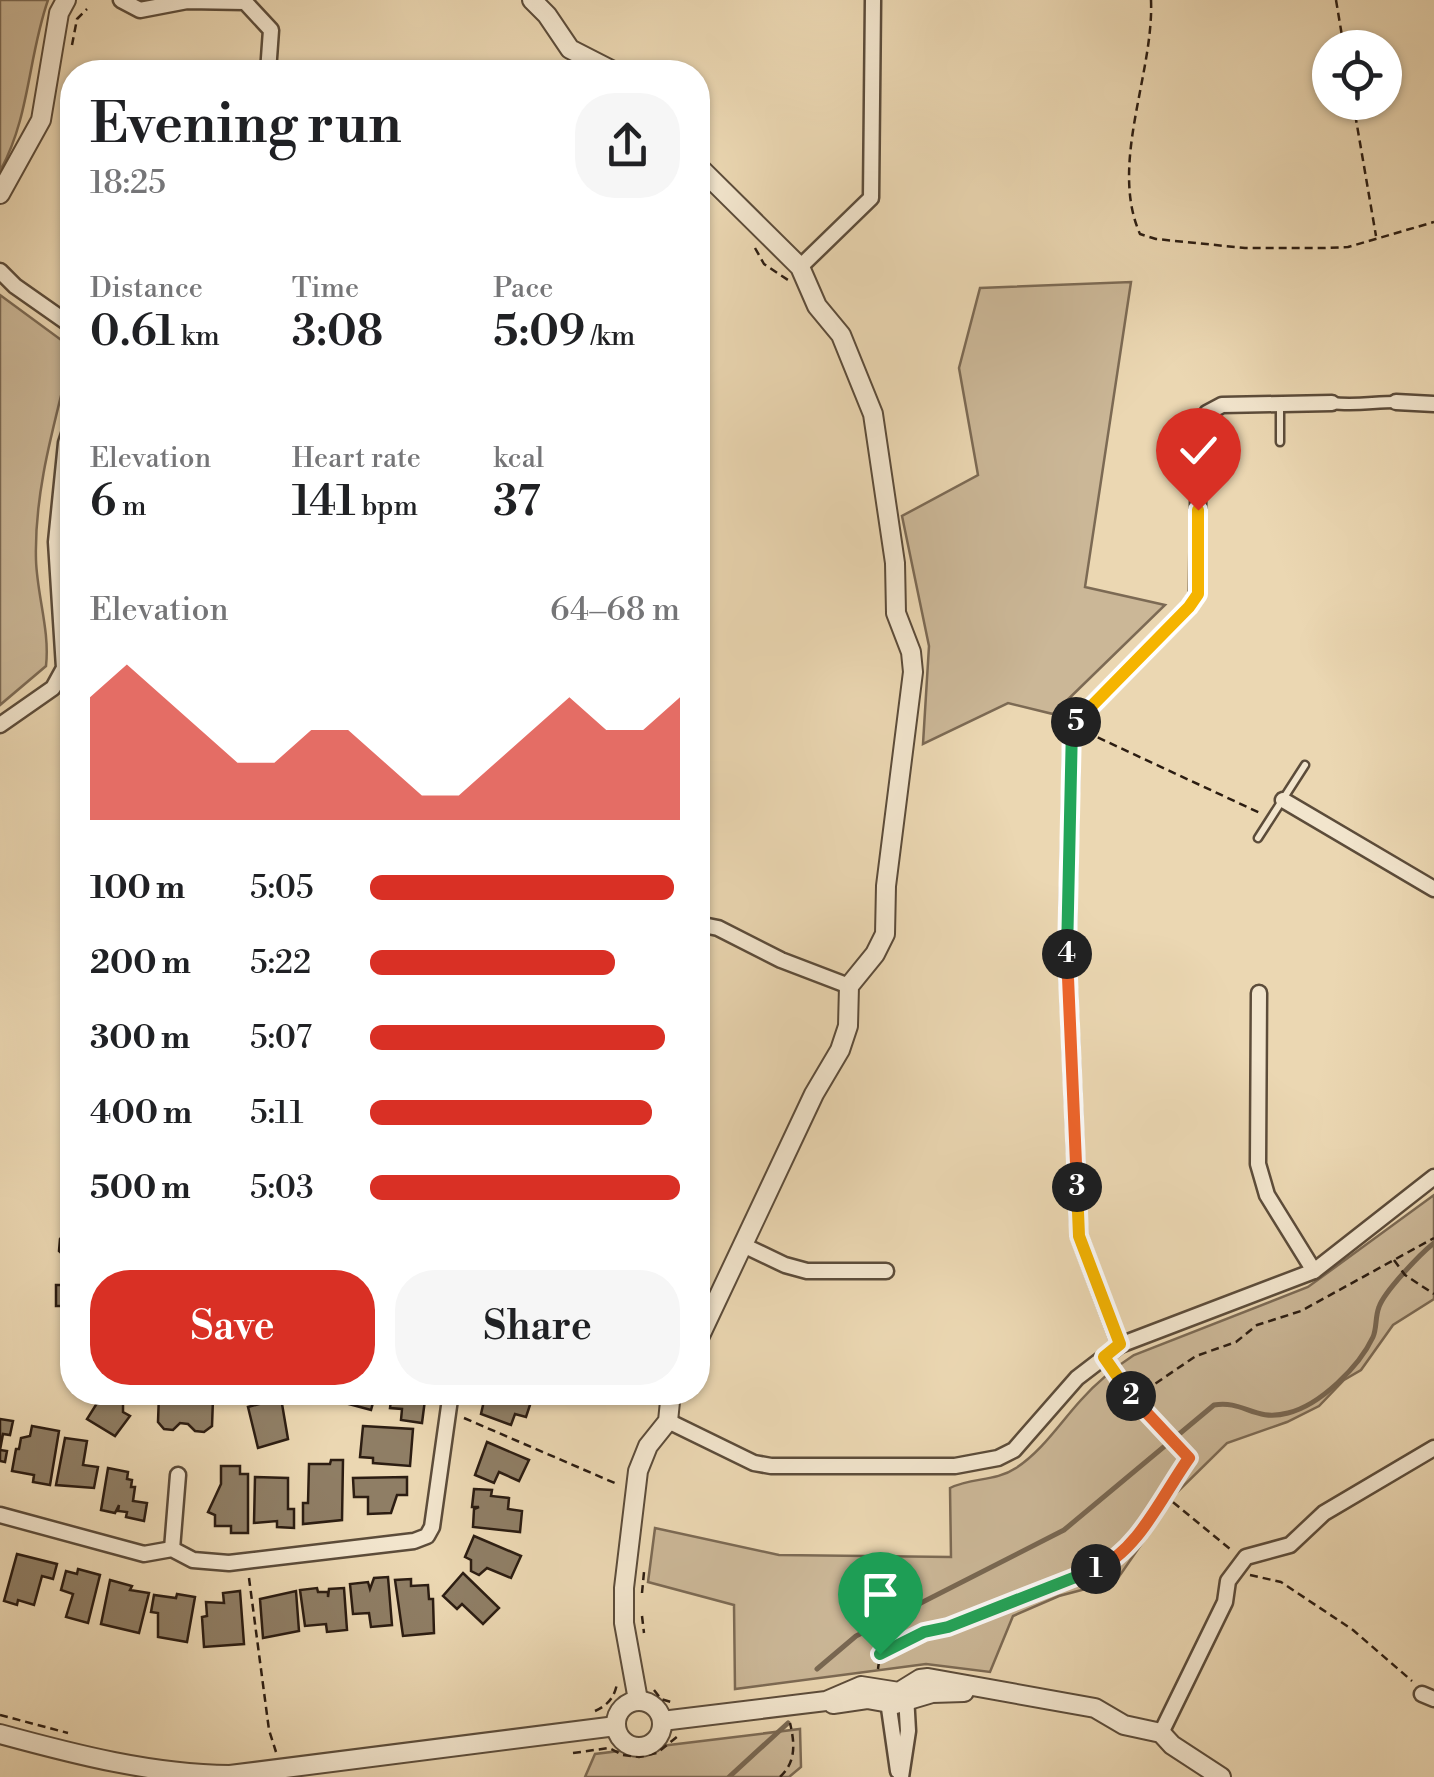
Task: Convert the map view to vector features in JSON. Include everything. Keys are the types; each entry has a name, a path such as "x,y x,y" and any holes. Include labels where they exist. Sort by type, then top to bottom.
{"street":[{"path":"0,194 41,120 59,12 66,0"},
{"path":"121,0 140,10 186,1 245,2 271,30 269,60"},
{"path":"532,0 547,14 570,50 590,60"},
{"path":"794,273 871,198 873,0"},
{"path":"710,185 794,273 841,335 872,414 895,563 896,613 913,662 910,716 886,886 885,934 875,954 849,986 848,1026 840,1050 814,1094 710,1315"},
{"path":"0,270 15,286 60,318"},
{"path":"1120,1344 1079,1236 1067,952 1072,726 1198,594 1199,426 1207,413 1222,405 1434,404"},
{"path":"60,502 56,542 60,605"},
{"path":"0,725 53,688 60,675"},
{"path":"53,688 60,689"},
{"path":"1282,800 1434,889"},
{"path":"710,926 849,986"},
{"path":"1259,993 1258,1164 1262,1182 1314,1271"},
{"path":"668,1422 754,1463 771,1466 917,1467 979,1463 1014,1450 1077,1378 1120,1344 1314,1271 1434,1177"},
{"path":"743,1245 807,1271 886,1271"},
{"path":"0,1515 144,1554 172,1549 193,1560 248,1561 414,1541 427,1536 432,1527 449,1405"},
{"path":"638,1700 624,1623 624,1588 635,1488 644,1452 668,1422 670,1405"},
{"path":"1160,1733 1225,1602 1228,1581 1240,1562 1256,1552 1290,1545 1324,1513 1434,1448"},
{"path":"172,1549 178,1476"},
{"path":"662,1721 826,1701 861,1686 893,1692 928,1678 1095,1708 1124,1725 1160,1733 1221,1777"},
{"path":"893,1692 908,1731 900,1777"},
{"path":"638,1700 654,1706 662,1721 657,1738 642,1747 624,1742 616,1726 621,1708 638,1700"},
{"path":"0,1734 116,1764 182,1776 280,1770 616,1726"}],"lane":[{"path":"1280,403 1280,442"},
{"path":"1258,838 1305,765"}],"path":[{"path":"1151,0 1152,32 1138,97 1130,184 1133,218 1140,234 1245,248 1348,247 1434,222"},
{"path":"1336,0 1341,30"},
{"path":"1356,120 1376,238"},
{"path":"748,236 764,264 794,273"},
{"path":"1072,726 1270,818"},
{"path":"1133,1399 1196,1356 1236,1342 1257,1325 1302,1310 1434,1238"},
{"path":"1393,1260 1405,1275 1434,1294"},
{"path":"893,1692 880,1654 1119,1558 1189,1458 1133,1399 1104,1357"},
{"path":"448,1413 609,1483 635,1488"},
{"path":"1163,1494 1227,1546 1246,1574 1282,1582 1353,1630 1428,1697"},
{"path":"248,1561 269,1730 280,1770"},
{"path":"590,1714 606,1706 615,1694 619,1673"},
{"path":"0,1714 72,1734"},
{"path":"780,1777 792,1762 794,1747 789,1718"},
{"path":"574,1753 609,1748 639,1757 657,1753 687,1733"}],"shaded area":[{"path":"0,0 48,0 17,130 0,171"},
{"path":"1131,282 1085,587 1165,605 1053,714 1008,703 923,744 929,646 902,516 978,475 959,368 980,288"},
{"path":"0,295 60,339 60,402 36,534 46,666 0,705"},
{"path":"1434,1195 1434,1299 1393,1325 1361,1370 1344,1380 1319,1406 1227,1443 1164,1505 1116,1581 1059,1596 1013,1616 990,1672 926,1664 735,1689 734,1605 648,1582 655,1528 779,1555 951,1557 950,1488 1016,1468 1093,1387 1134,1355 1308,1287"},
{"path":"800,1729 801,1767 789,1777 585,1777 595,1754"}],"building":[{"path":"56,1285 60,1285 60,1306 56,1306"},
{"path":"96,1405 123,1405 123,1412 130,1416 115,1436 87,1419"},
{"path":"159,1405 213,1405 212,1426 204,1432 180,1423 173,1430 164,1429 158,1422"},
{"path":"282,1405 288,1439 258,1448 248,1407"},
{"path":"424,1405 422,1423 401,1420 402,1409 390,1408"},
{"path":"483,1405 530,1405 526,1417 515,1414 511,1425 481,1414"},
{"path":"0,1419 13,1421 10,1435 3,1434 0,1450"},
{"path":"32,1426 59,1431 50,1485 33,1482 34,1475 12,1471 16,1449 21,1438 30,1436"},
{"path":"363,1426 413,1429 410,1466 373,1463 373,1458 360,1457"},
{"path":"65,1438 87,1441 83,1465 98,1467 94,1488 56,1485"},
{"path":"487,1442 529,1460 519,1481 499,1472 494,1483 475,1475"},
{"path":"0,1450 7,1451 5,1462 0,1461"},
{"path":"331,1460 343,1460 342,1520 303,1524 309,1464 330,1464"},
{"path":"221,1466 240,1466 240,1474 248,1474 248,1533 231,1533 231,1526 215,1526 215,1515 208,1512 221,1484"},
{"path":"108,1468 128,1472 127,1479 135,1487 133,1501 147,1503 144,1521 126,1517 127,1512 118,1511 119,1505 115,1513 101,1510"},
{"path":"255,1477 288,1478 288,1509 294,1509 294,1528 277,1527 277,1521 254,1523"},
{"path":"407,1477 407,1495 397,1495 391,1513 368,1514 368,1497 354,1497 353,1478"},
{"path":"474,1489 492,1490 491,1496 509,1498 508,1509 522,1511 520,1532 473,1527 474,1509 479,1507 472,1507"},
{"path":"474,1536 521,1556 511,1578 487,1568 479,1575 471,1571 471,1560 465,1557"},
{"path":"17,1554 57,1564 53,1579 42,1576 34,1605 4,1601"},
{"path":"78,1569 100,1575 88,1623 66,1617 73,1594 61,1590 66,1571 77,1574"},
{"path":"463,1573 499,1608 483,1624 462,1604 457,1609 443,1596"},
{"path":"388,1577 392,1625 371,1627 369,1613 353,1614 350,1584 368,1582 370,1589 374,1578"},
{"path":"411,1579 411,1586 428,1585 429,1599 433,1599 434,1633 403,1636 395,1580"},
{"path":"110,1580 132,1586 130,1590 149,1593 139,1633 101,1624"},
{"path":"317,1588 318,1592 328,1592 328,1597 329,1589 344,1588 347,1630 327,1632 326,1624 305,1626 300,1590"},
{"path":"240,1591 244,1644 204,1647 202,1617 207,1616 206,1602 224,1603 223,1593"},
{"path":"296,1591 299,1631 263,1638 260,1599"},
{"path":"177,1594 195,1597 187,1642 158,1637 158,1613 151,1612 154,1595 176,1598"}],"waterway":[{"path":"817,1669 856,1636 1064,1530 1214,1405 1233,1405 1276,1415 1313,1402 1337,1383 1367,1349 1382,1300 1434,1243"},
{"path":"729,1777 788,1723"}],"route":[{"path":"880,1654 924,1632 948,1627 1051,1588 1119,1558 1189,1458 1133,1399 1104,1357 1120,1344 1079,1236 1067,952 1068,837 1072,726 1198,594 1198,510"}]}
